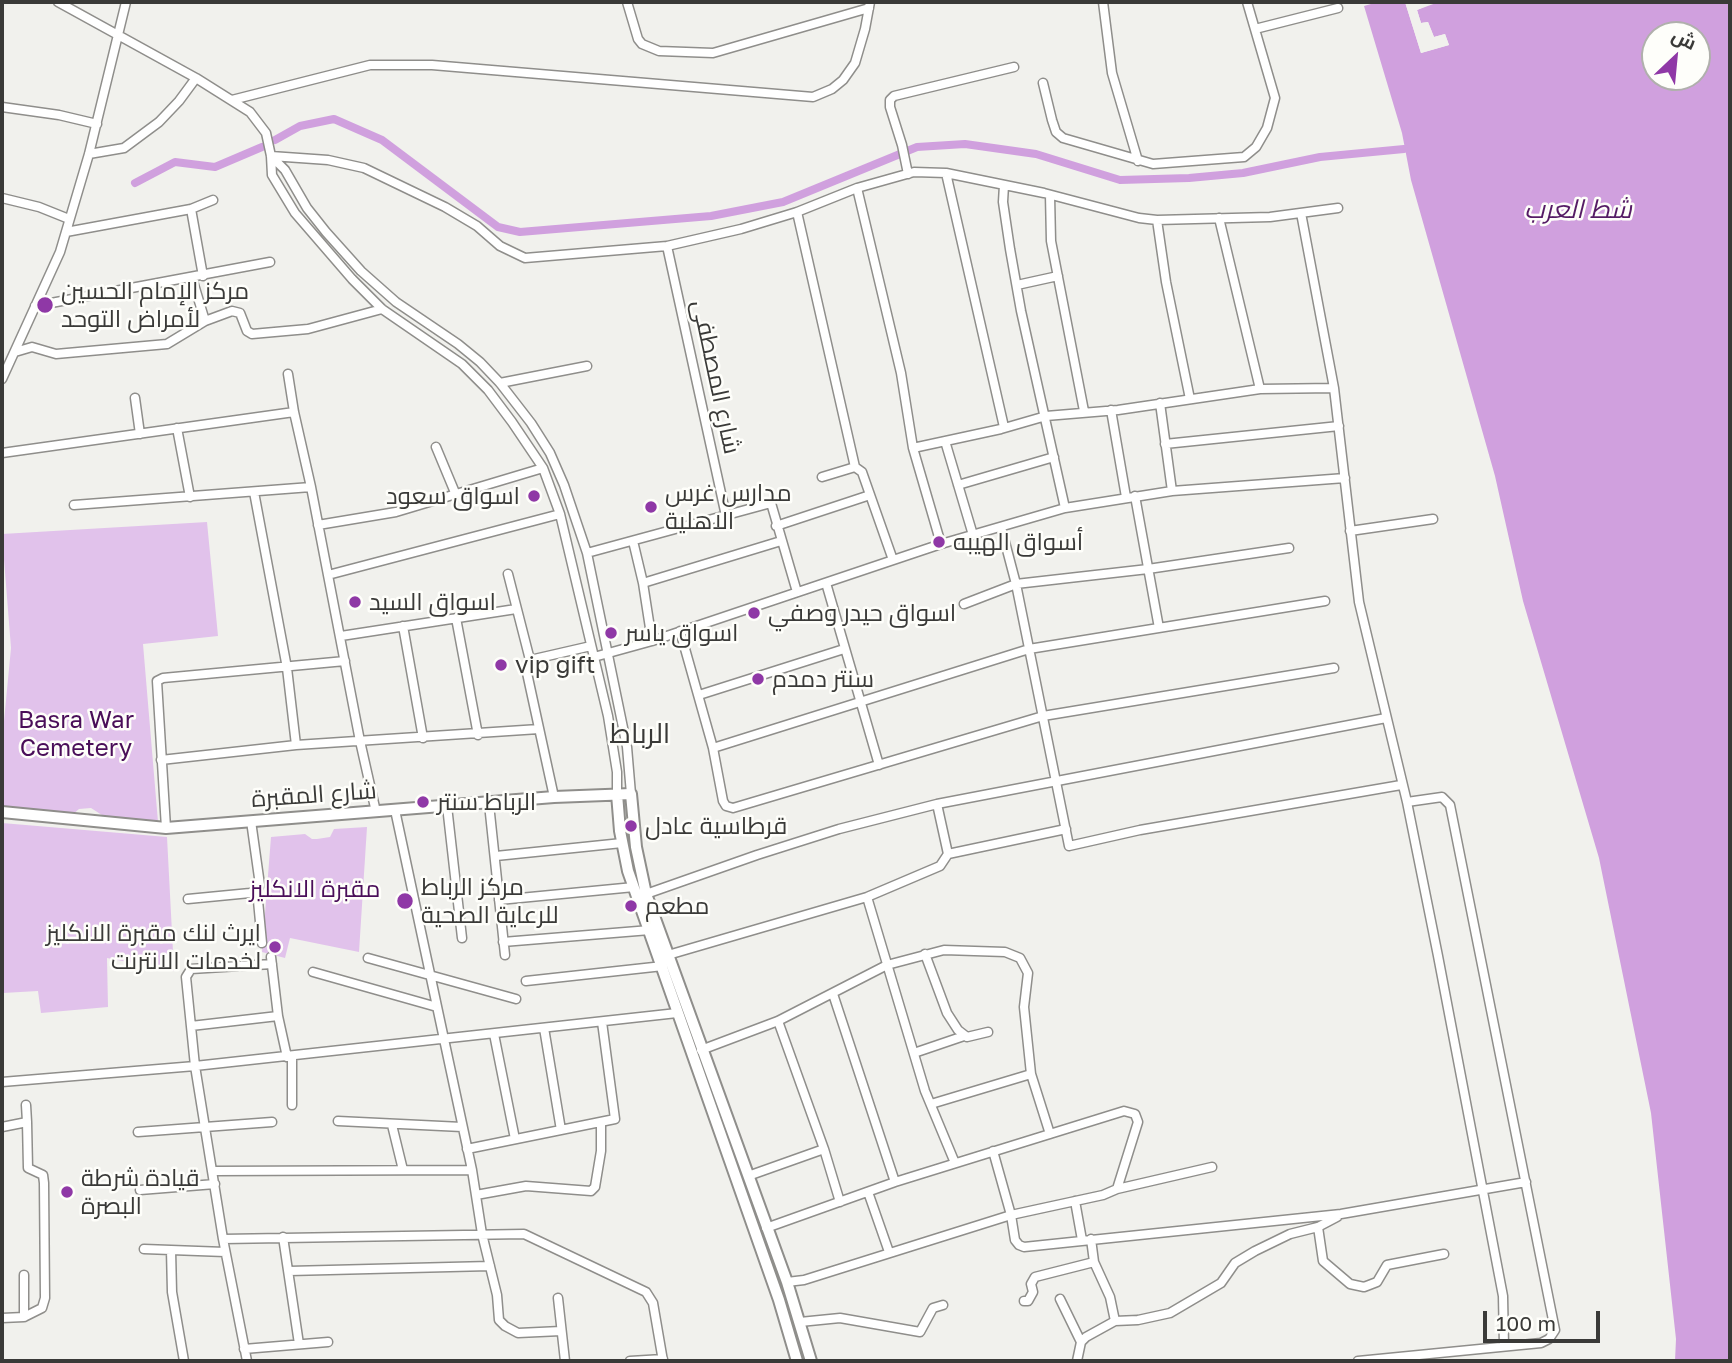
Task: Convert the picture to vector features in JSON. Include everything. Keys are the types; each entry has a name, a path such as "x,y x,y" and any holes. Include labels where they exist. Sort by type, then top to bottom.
{"main road":[{"path":"617,794 622,843 634,887 677,1013 720,1117 748,1176 787,1282 811,1361"},
{"name":"شارع المقبرة","path":"2,812 166,828 554,797 631,794"},
{"path":"631,794 636,847 646,894 701,1049 796,1361"}],"street":[{"path":"58,2 196,78 250,112 266,133 272,176 295,213 382,309 462,364 488,390 520,433 543,468 560,514 614,745 617,794"},
{"path":"2,379 60,252 97,124 126,2"},
{"path":"627,2 642,44 659,51 713,53 869,5"},
{"path":"1103,2 1112,73 1138,161"},
{"path":"1043,83 1056,132 1063,138 1153,164 1244,158 1256,147 1272,115 1275,97 1247,2"},
{"path":"232,100 370,65 418,65 813,97 832,89 843,80 855,63 869,5"},
{"path":"1255,29 1338,8"},
{"path":"908,171 890,107 890,100 894,96 1014,67"},
{"path":"89,154 124,148 159,122 179,102 196,78"},
{"path":"2,107 59,115 97,124"},
{"path":"271,156 328,160 364,168 444,207 477,226 500,246 525,258 667,246 741,229 797,212 908,171 946,173 1157,220 1270,217 1338,208"},
{"path":"271,156 285,170 326,232 361,271 414,316 458,344 500,383 550,453 587,553 627,747 631,794"},
{"path":"946,173 1004,427"},
{"path":"1003,185 1003,202 1017,285 1065,508"},
{"path":"857,188 893,334 914,448 941,544"},
{"path":"1050,195 1051,241 1084,411"},
{"path":"66,232 191,209 213,200"},
{"path":"3,202 39,207 69,219"},
{"path":"191,209 203,276"},
{"path":"797,212 855,467 862,472 893,560"},
{"path":"1301,213 1334,388 1359,602 1407,802 1483,1189 1503,1296 1504,1346"},
{"path":"1219,219 1260,389"},
{"path":"1157,220 1166,282 1190,399"},
{"name":"شارع المصطفى","path":"667,246 726,516"},
{"path":"35,306 270,262"},
{"path":"352,279 361,271"},
{"path":"1017,285 1058,276"},
{"path":"192,278 205,321"},
{"path":"15,352 32,347 56,354 167,344 205,321 235,311 240,313 247,331 252,334 308,329 382,309"},
{"path":"500,383 587,366"},
{"path":"288,374 376,811"},
{"path":"914,448 1046,416 1111,410 1260,389 1334,388"},
{"path":"135,398 140,433"},
{"path":"1160,402 1172,491"},
{"path":"1111,410 1159,628"},
{"path":"2,453 294,412"},
{"path":"520,433 533,426"},
{"path":"1165,444 1339,426"},
{"path":"177,428 190,497"},
{"path":"945,441 973,534"},
{"path":"436,447 456,495"},
{"path":"958,485 1054,457"},
{"path":"822,477 855,467"},
{"path":"318,525 396,512 543,468"},
{"path":"594,657 652,641 941,544 1065,508 1172,491 1345,478"},
{"path":"74,505 311,487"},
{"path":"254,492 287,668 296,745"},
{"path":"776,526 870,495"},
{"path":"587,553 771,503 797,592"},
{"path":"328,575 560,514"},
{"path":"1350,531 1433,519"},
{"path":"1001,527 1016,584 1069,846 1140,830 1401,785"},
{"path":"632,541 643,583 652,641"},
{"path":"643,583 781,541"},
{"path":"964,604 1016,584 1148,569 1289,548"},
{"path":"508,574 530,660 527,673 554,797"},
{"path":"826,583 879,765"},
{"path":"713,748 1029,649 1325,601"},
{"path":"341,636 516,609"},
{"path":"456,618 478,734"},
{"path":"403,626 423,738"},
{"path":"680,631 713,748 723,801 730,808 1043,716 1334,668"},
{"path":"530,660 591,646"},
{"path":"699,695 844,649"},
{"path":"166,828 157,681 163,678 345,662"},
{"path":"646,894 815,837 937,804 1386,718"},
{"path":"161,760 296,745 539,729"},
{"path":"1359,1361 1541,1343 1549,1339 1555,1330 1450,805 1442,797 1407,802"},
{"path":"489,804 505,955"},
{"path":"668,955 867,897 934,869 944,863 948,854 937,804"},
{"path":"447,806 462,938"},
{"path":"395,810 438,1007 482,1234 491,1266 498,1314 502,1323 518,1333 561,1331"},
{"path":"251,821 260,884 257,890 262,943"},
{"path":"948,854 1066,829"},
{"path":"496,856 622,843"},
{"path":"499,900 634,887"},
{"path":"188,900 257,890"},
{"path":"867,897 930,1104 955,1163"},
{"path":"503,942 650,930"},
{"path":"701,1049 778,1021 887,965 944,950 1005,951 1020,958 1028,973 1024,1007 1031,1074 1050,1134"},
{"path":"925,954 947,1013 964,1037"},
{"path":"368,958 516,999"},
{"path":"247,1361 225,1252 195,1066 186,976 191,969 271,960 278,1016 289,1056 292,1105"},
{"path":"526,981 663,966"},
{"path":"313,972 438,1007"},
{"path":"833,994 895,1182"},
{"path":"2,1082 195,1066 677,1013"},
{"path":"191,1026 278,1016"},
{"path":"467,1149 615,1119 602,1021"},
{"path":"778,1021 841,1202"},
{"path":"544,1028 561,1130"},
{"path":"914,1053 988,1032"},
{"path":"494,1034 515,1139"},
{"path":"930,1104 1031,1074"},
{"path":"2,1318 24,1317 42,1308 45,1298 44,1182 43,1175 28,1168 26,1105"},
{"path":"766,1228 895,1182 1124,1111 1135,1114 1138,1122 1117,1189"},
{"path":"338,1121 462,1127"},
{"path":"2,1127 27,1122"},
{"path":"138,1132 272,1122"},
{"path":"476,1195 526,1186 591,1191 595,1187 601,1151 601,1123"},
{"path":"392,1125 403,1170"},
{"path":"748,1176 824,1149"},
{"path":"993,1151 1011,1215 1015,1240 1024,1247 1341,1214 1526,1182"},
{"path":"787,1282 804,1280 1011,1215 1212,1167"},
{"path":"213,1171 471,1170"},
{"path":"140,1190 215,1184"},
{"path":"868,1192 889,1252"},
{"path":"1075,1201 1094,1262 1110,1297 1115,1321"},
{"path":"1077,1361 1081,1342 1086,1337 1115,1321 1138,1320 1170,1312 1221,1283 1235,1263 1255,1251 1290,1234 1318,1227 1341,1214"},
{"path":"1318,1227 1323,1261 1350,1284 1364,1287 1377,1282 1387,1265 1444,1254"},
{"path":"223,1239 524,1234 646,1292 653,1303 663,1360 630,1361"},
{"path":"283,1237 299,1345"},
{"path":"144,1249 225,1252"},
{"path":"171,1250 172,1292 184,1361"},
{"path":"1024,1301 1031,1296 1031,1279 1094,1262"},
{"path":"289,1271 491,1266"},
{"path":"24,1275 24,1317"},
{"path":"558,1298 565,1361"},
{"path":"1060,1299 1081,1342"},
{"path":"800,1322 839,1318 919,1332 933,1308 943,1305"},
{"path":"244,1349 328,1342"}],"green space":[{"name":"Basra War Cemetery","path":"207,522 218,636 143,644 158,822 105,817 91,808 79,809 72,815 2,808 2,742 11,648 2,534"},
{"path":"2,823 167,837 174,971 107,958 108,1007 41,1013 38,991 3,993"},
{"name":"مقبرة الانكليز","path":"367,827 359,952 290,938 285,958 262,952 271,837 305,834 317,839 330,837 334,829"}],"water":[{"name":"شط العرب","path":"1378,2 1405,2 1421,53 1449,45 1445,34 1434,37 1428,22 1421,23 1417,10 1435,2 1730,2 1730,1361 1675,1361 1676,1339 1651,1113 1599,858 1523,601 1495,476 1411,180 1402,133 1364,6"}],"pier":[{"path":"1405,2 1408,2 1423,49 1444,42 1443,38 1432,40 1426,26 1419,25 1414,9 1435,2 1417,10 1421,23 1428,22 1434,37 1445,34 1449,45 1421,53"}],"waterway":[{"path":"275,140 300,126 334,119 382,140 498,227 520,232 711,216 783,202 917,147 965,144 1036,154 1120,180 1243,173 1320,157 1404,149"},
{"path":"135,183 175,162 215,167 262,147"}],"place":[{"name":"مركز الإمام الحسين لأمراض التوحد","path":"45,305"},
{"name":"اسواق سعود","path":"534,496"},
{"name":"مدارس غرس الاهلية","path":"651,507"},
{"name":"أسواق الهيبه","path":"939,542"},
{"name":"اسواق السيد","path":"355,602"},
{"name":"اسواق حيدر وصفي","path":"754,613"},
{"name":"اسواق ياسر","path":"611,633"},
{"name":"vip gift","path":"501,665"},
{"name":"سنتر دمدم","path":"758,679"},
{"name":"الرباط سنتر","path":"423,802"},
{"name":"قرطاسية عادل","path":"631,826"},
{"name":"مركز الرباط للرعاية الصحية","path":"405,901"},
{"name":"مطعم","path":"631,906"},
{"name":"ايرث لنك مقبرة الانكليز لخدمات الانترنت","path":"275,947"},
{"name":"قيادة شرطة البصرة","path":"67,1192"}],"district":[{"name":"الرباط","path":"640,734"}]}
